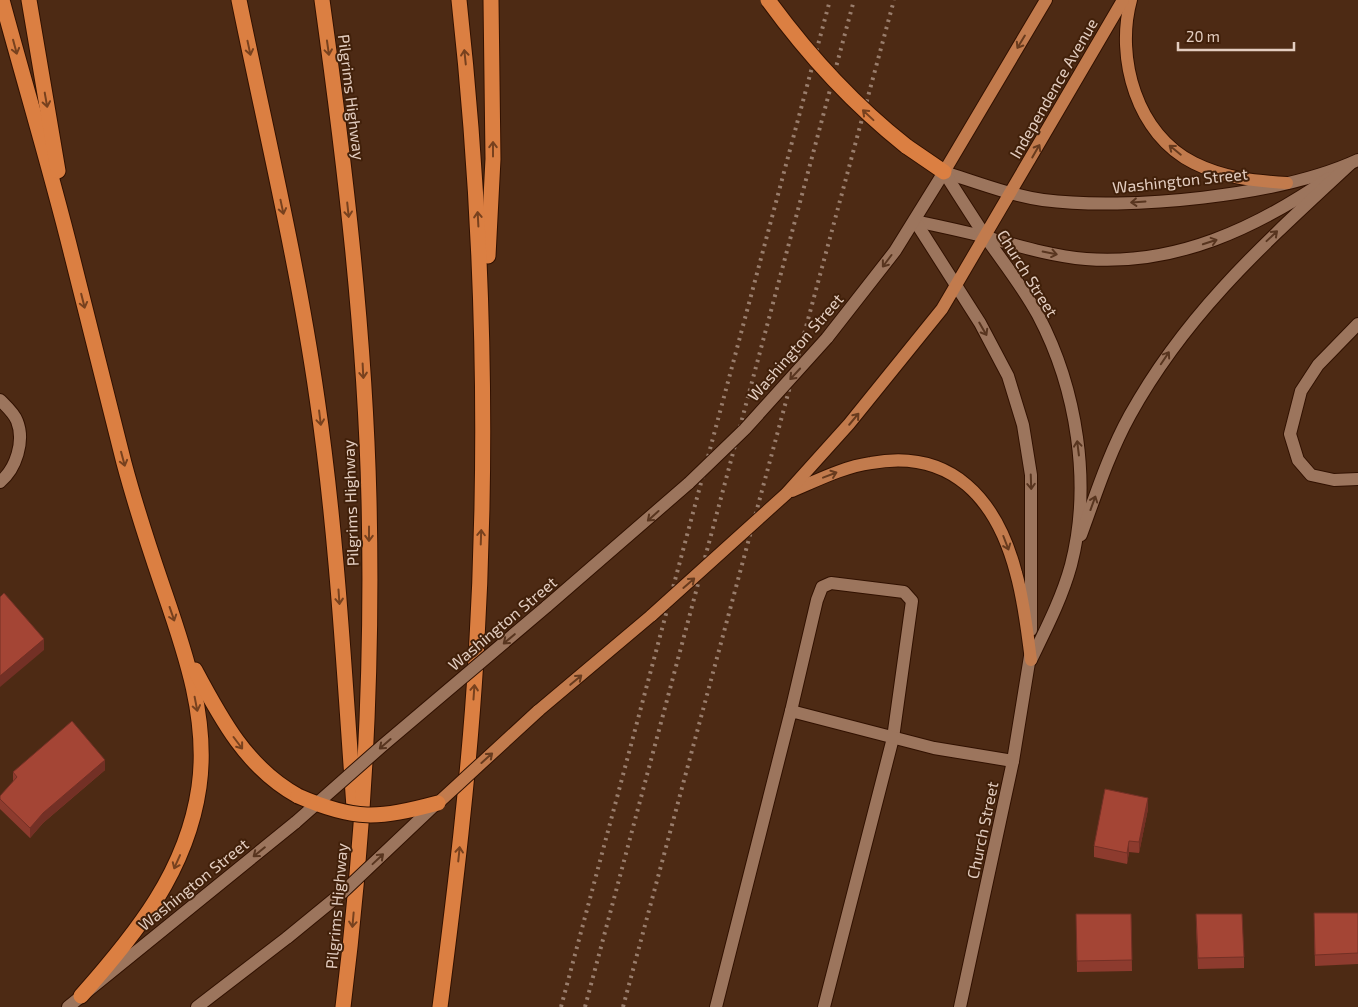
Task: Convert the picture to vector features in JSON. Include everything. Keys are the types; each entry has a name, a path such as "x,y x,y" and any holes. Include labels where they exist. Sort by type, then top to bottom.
{"highway":[{"path":"2,0 72,254 124,464 181,639 193,686 201,740 199,787 189,833 166,887 133,935 81,996"},
{"path":"29,0 72,254"},
{"path":"239,0 292,257 317,398 337,571 358,860"},
{"name":"Pilgrims Highway","path":"322,0 355,276 369,500 368,688 358,860 343,1007"},
{"path":"440,1007 459,856 476,658 482,513 482,373 475,172 459,0"},
{"path":"482,373 493,159 491,0"},
{"path":"768,0 826,73 878,124 944,172"},
{"path":"181,639 211,701 239,746 278,782 298,796 332,811 373,816 394,814 438,803"}],"main road":[{"path":"944,172 1046,0"},
{"name":"Independence Avenue","path":"1011,193 1123,0"},
{"path":"1131,0 1125,33 1130,77 1146,117 1159,134 1179,154 1214,172 1235,178 1287,183"},
{"path":"915,221 986,237 1032,250 1086,259 1142,258 1175,252 1227,236 1250,226 1304,196 1354,162"},
{"path":"1070,566 1117,442 1145,391 1173,347 1197,315 1235,272 1354,162"},
{"name":"Washington Street","path":"68,1007 296,822 683,489 745,429 827,338 867,288 915,221 944,172 1040,200 1109,204 1197,198 1287,183 1354,162"},
{"name":"Church Street","path":"944,172 1038,316 1049,339 1067,393 1078,450 1080,478 1077,533 1070,566 1050,621 1031,660"},
{"path":"197,1007 343,892 538,712 711,564 786,494 849,424 901,362 956,288 1011,193"},
{"name":"Church Street","path":"915,221 980,323 1008,376 1023,425 1030,475 1031,660 1013,761 960,1007"},
{"path":"1358,324 1318,365 1300,391 1290,434 1298,460 1311,475 1334,480 1358,479"},
{"path":"0,400 17,421 20,436 18,452 12,468 0,482"},
{"path":"786,494 848,468 872,462 914,462 942,469 960,478 989,509 1003,536 1016,573 1031,660"},
{"path":"716,1007 817,600 822,587 831,583 904,592 912,601 893,738 824,1007"},
{"path":"791,711 893,738 958,752 1013,761"}],"building":[{"path":"4,593 44,639 0,676 0,597"},
{"path":"72,721 105,760 43,813 30,828 0,799 0,796 17,777 13,772"},
{"path":"1105,789 1148,798 1139,842 1129,841 1127,853 1094,846"},
{"path":"1314,913 1358,913 1358,953 1315,955"},
{"path":"1076,914 1131,914 1132,960 1077,961"},
{"path":"1196,914 1242,914 1244,957 1198,958"}],"railway":[{"path":"561,1007 830,0"},
{"path":"585,1007 854,0"},
{"path":"623,1007 894,0"}]}
